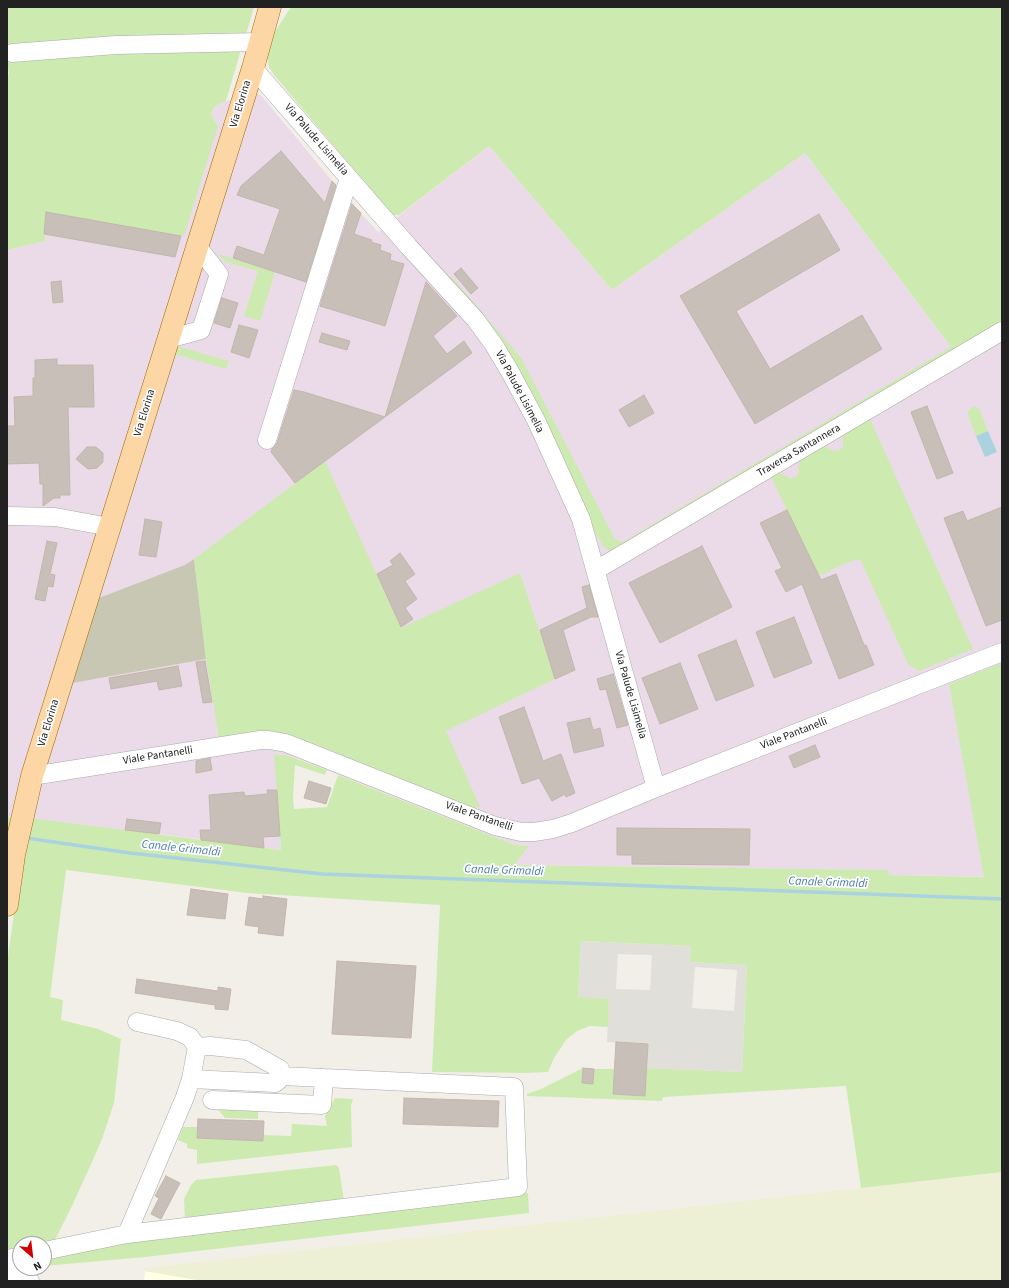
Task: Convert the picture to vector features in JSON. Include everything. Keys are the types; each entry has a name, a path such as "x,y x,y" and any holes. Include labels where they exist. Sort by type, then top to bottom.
{"main road":[{"name":"Via Elorina","path":"7,906 14,855 32,776 253,68 264,25"}],"street":[{"path":"12,53 116,44 264,25 281,7"},
{"name":"Via Palude Lisimelia","path":"253,68 409,247 475,319 494,345 536,420 580,519 596,570 656,788"},
{"path":"267,440 349,178"},
{"path":"168,338 200,330 219,274 197,246"},
{"name":"Traversa Santannera","path":"596,570 1002,331"},
{"path":"7,516 55,517 110,527"},
{"name":"Viale Pantanelli","path":"32,776 260,740 270,740 286,743 495,826 521,832 534,832 553,829 572,823 656,788 1002,652"},
{"path":"127,1234 182,1104 191,1079 197,1047 190,1037 177,1030 138,1022"},
{"path":"197,1047 210,1046 246,1050 280,1069 282,1076"},
{"path":"52,1250 127,1234 518,1187 514,1087 282,1076"},
{"path":"191,1079 275,1083 282,1076"},
{"path":"212,1100 322,1105 324,1078"},
{"path":"11,1262 30,1281"}],"shaded area":[{"path":"260,94 338,188 378,232 489,146 612,290 805,153 951,347 1002,317 1002,877 888,875 888,870 513,865 529,846 515,845 299,759 286,755 275,754 281,850 159,834 14,819 7,817 7,250 46,241 44,234 46,212 218,126 211,114 214,107 226,101"},
{"path":"194,559 206,659 72,683 99,598 185,565"},
{"path":"581,941 691,946 690,962 747,965 742,1072 647,1068 648,1044 607,1042 609,999 578,998","holes":["618,954 652,955 650,990 616,989","695,967 737,970 734,1011 692,1008"]},
{"path":"1002,1172 1002,1281 203,1281 145,1271 145,1268"},
{"path":"145,1271 203,1281 144,1281"}],"green space":[{"path":"7,7 254,7 245,38 7,48"},
{"path":"291,7 1002,7 1002,325 616,551 608,550 603,546 449,283 451,276 521,358 615,539 623,542 951,347 805,153 612,290 489,146 399,215 392,215 274,75 269,67 267,57 272,36"},
{"path":"242,46 226,101 214,107 211,114 218,126 185,233 181,236 47,212 44,234 46,241 7,250 7,75 9,75 7,60 22,62 50,56"},
{"path":"218,254 275,272 260,321 244,316 258,271 226,262"},
{"path":"177,346 229,361 226,369 175,354"},
{"path":"973,407 977,407 980,410 988,431 976,436 968,415 968,411"},
{"path":"870,419 973,649 919,671 908,664 860,559 846,563 819,576 771,477 779,472 791,479 798,475 799,461 824,446 836,452 843,447 843,435"},
{"path":"325,461 401,628 520,573 555,679 446,731 480,807 467,807 320,746 297,738 219,738 206,659 194,559"},
{"path":"1002,663 1002,1172 861,1188 846,1086 663,1097 662,1101 527,1096 527,1094 541,1089 583,1068 582,1083 593,1084 594,1069 615,1069 613,1094 645,1096 647,1068 742,1072 747,965 690,962 691,946 581,941 578,997 609,999 608,1027 590,1026 577,1031 566,1040 554,1058 548,1072 432,1072 440,905 247,893 66,870 50,997 63,1000 61,1020 98,1029 121,1039 114,1103 102,1139 55,1240 52,1241 52,1236 12,1236 12,1252 7,1253 7,963 22,857 7,854 7,817 14,819 30,818 281,850 274,754 286,755 327,770 325,775 295,765 293,798 294,809 327,807 338,775 515,845 529,846 514,865 888,870 889,875 984,877 949,684"},
{"path":"335,1098 353,1099 351,1106 352,1147 197,1164 197,1150 187,1148 187,1144 178,1140 183,1127 197,1127 197,1138 263,1141 264,1135 291,1136 292,1124 327,1126 325,1116"},
{"path":"215,1106 258,1108 258,1119 225,1118"},
{"path":"336,1165 339,1168 344,1201 185,1220 184,1199 191,1185 196,1180"},
{"path":"528,1193 529,1213 145,1257 52,1265 52,1257 126,1242"}],"water":[{"path":"988,431 997,452 985,457 976,436"}],"building":[{"path":"281,151 325,203 332,181 336,185 306,282 233,258 237,246 264,255 280,209 237,195 241,186"},
{"path":"352,204 361,213 354,234 372,240 371,242 381,245 380,250 391,254 390,260 404,264 385,326 320,306"},
{"path":"46,212 181,236 175,257 44,234"},
{"path":"819,214 840,250 736,311 770,369 862,315 882,349 755,424 680,296"},
{"path":"461,268 478,288 471,294 454,274"},
{"path":"61,281 63,302 53,303 51,282"},
{"path":"426,282 457,316 433,336 447,354 464,341 472,353 385,417"},
{"path":"222,298 238,303 230,328 214,323"},
{"path":"239,325 258,330 249,358 231,352"},
{"path":"322,333 350,341 347,350 319,342"},
{"path":"57,359 57,365 93,365 94,407 68,407 70,495 60,495 60,498 54,498 43,506 43,484 40,484 39,463 7,464 7,426 15,426 14,397 33,396 35,360"},
{"path":"294,390 385,417 295,483 271,452 277,443"},
{"path":"644,395 654,413 629,427 619,410"},
{"path":"927,406 953,473 937,479 911,412"},
{"path":"87,447 96,447 103,453 103,462 97,468 88,469 76,459"},
{"path":"1002,507 1002,620 986,626 944,518 963,511 967,521"},
{"path":"787,510 821,580 836,574 864,645 866,645 874,665 839,679 802,584 786,592 775,571 782,568 760,523"},
{"path":"145,519 162,522 156,557 139,555"},
{"path":"47,541 57,543 50,574 55,575 53,587 48,586 45,601 35,599"},
{"path":"702,546 732,607 660,643 629,583"},
{"path":"400,553 415,574 405,581 417,599 405,608 413,619 401,627 377,574 393,565 390,561"},
{"path":"589,585 598,617 591,617 563,630 575,670 555,679 540,630 587,608 582,587"},
{"path":"794,617 812,663 774,678 756,632"},
{"path":"736,640 754,686 716,701 698,655"},
{"path":"205,661 212,702 203,703 196,662"},
{"path":"680,663 698,709 660,724 642,678"},
{"path":"178,666 182,686 159,690 157,681 111,689 109,678"},
{"path":"613,674 628,725 617,728 606,689 600,690 597,679"},
{"path":"524,707 543,761 561,754 575,793 566,797 565,794 552,801 539,778 522,784 499,717"},
{"path":"590,718 593,730 600,728 604,746 574,753 567,723"},
{"path":"815,745 820,757 794,768 789,756"},
{"path":"210,758 212,770 196,773 196,761"},
{"path":"309,781 331,788 326,804 304,798"},
{"path":"267,790 277,790 280,836 263,837 264,848 201,840 200,830 211,830 209,795 244,792 245,796 268,794"},
{"path":"127,819 161,823 159,834 125,830"},
{"path":"617,828 750,829 749,865 632,864 632,855 617,855"},
{"path":"191,889 228,894 225,919 187,915"},
{"path":"263,896 287,899 283,936 258,933 259,927 245,925 249,897 263,899"},
{"path":"337,961 416,966 411,1038 332,1034"},
{"path":"137,979 218,991 218,987 231,989 228,1010 215,1009 215,1005 135,993"},
{"path":"616,1042 648,1044 645,1096 613,1094"},
{"path":"583,1068 594,1069 593,1084 582,1083"},
{"path":"404,1098 499,1101 498,1127 403,1124"},
{"path":"198,1119 264,1121 263,1141 197,1138"},
{"path":"166,1176 180,1183 161,1219 151,1214 159,1198 155,1196"}],"waterway":[{"name":"Canale Grimaldi","path":"26,838 130,853 322,874 1002,899"}]}
